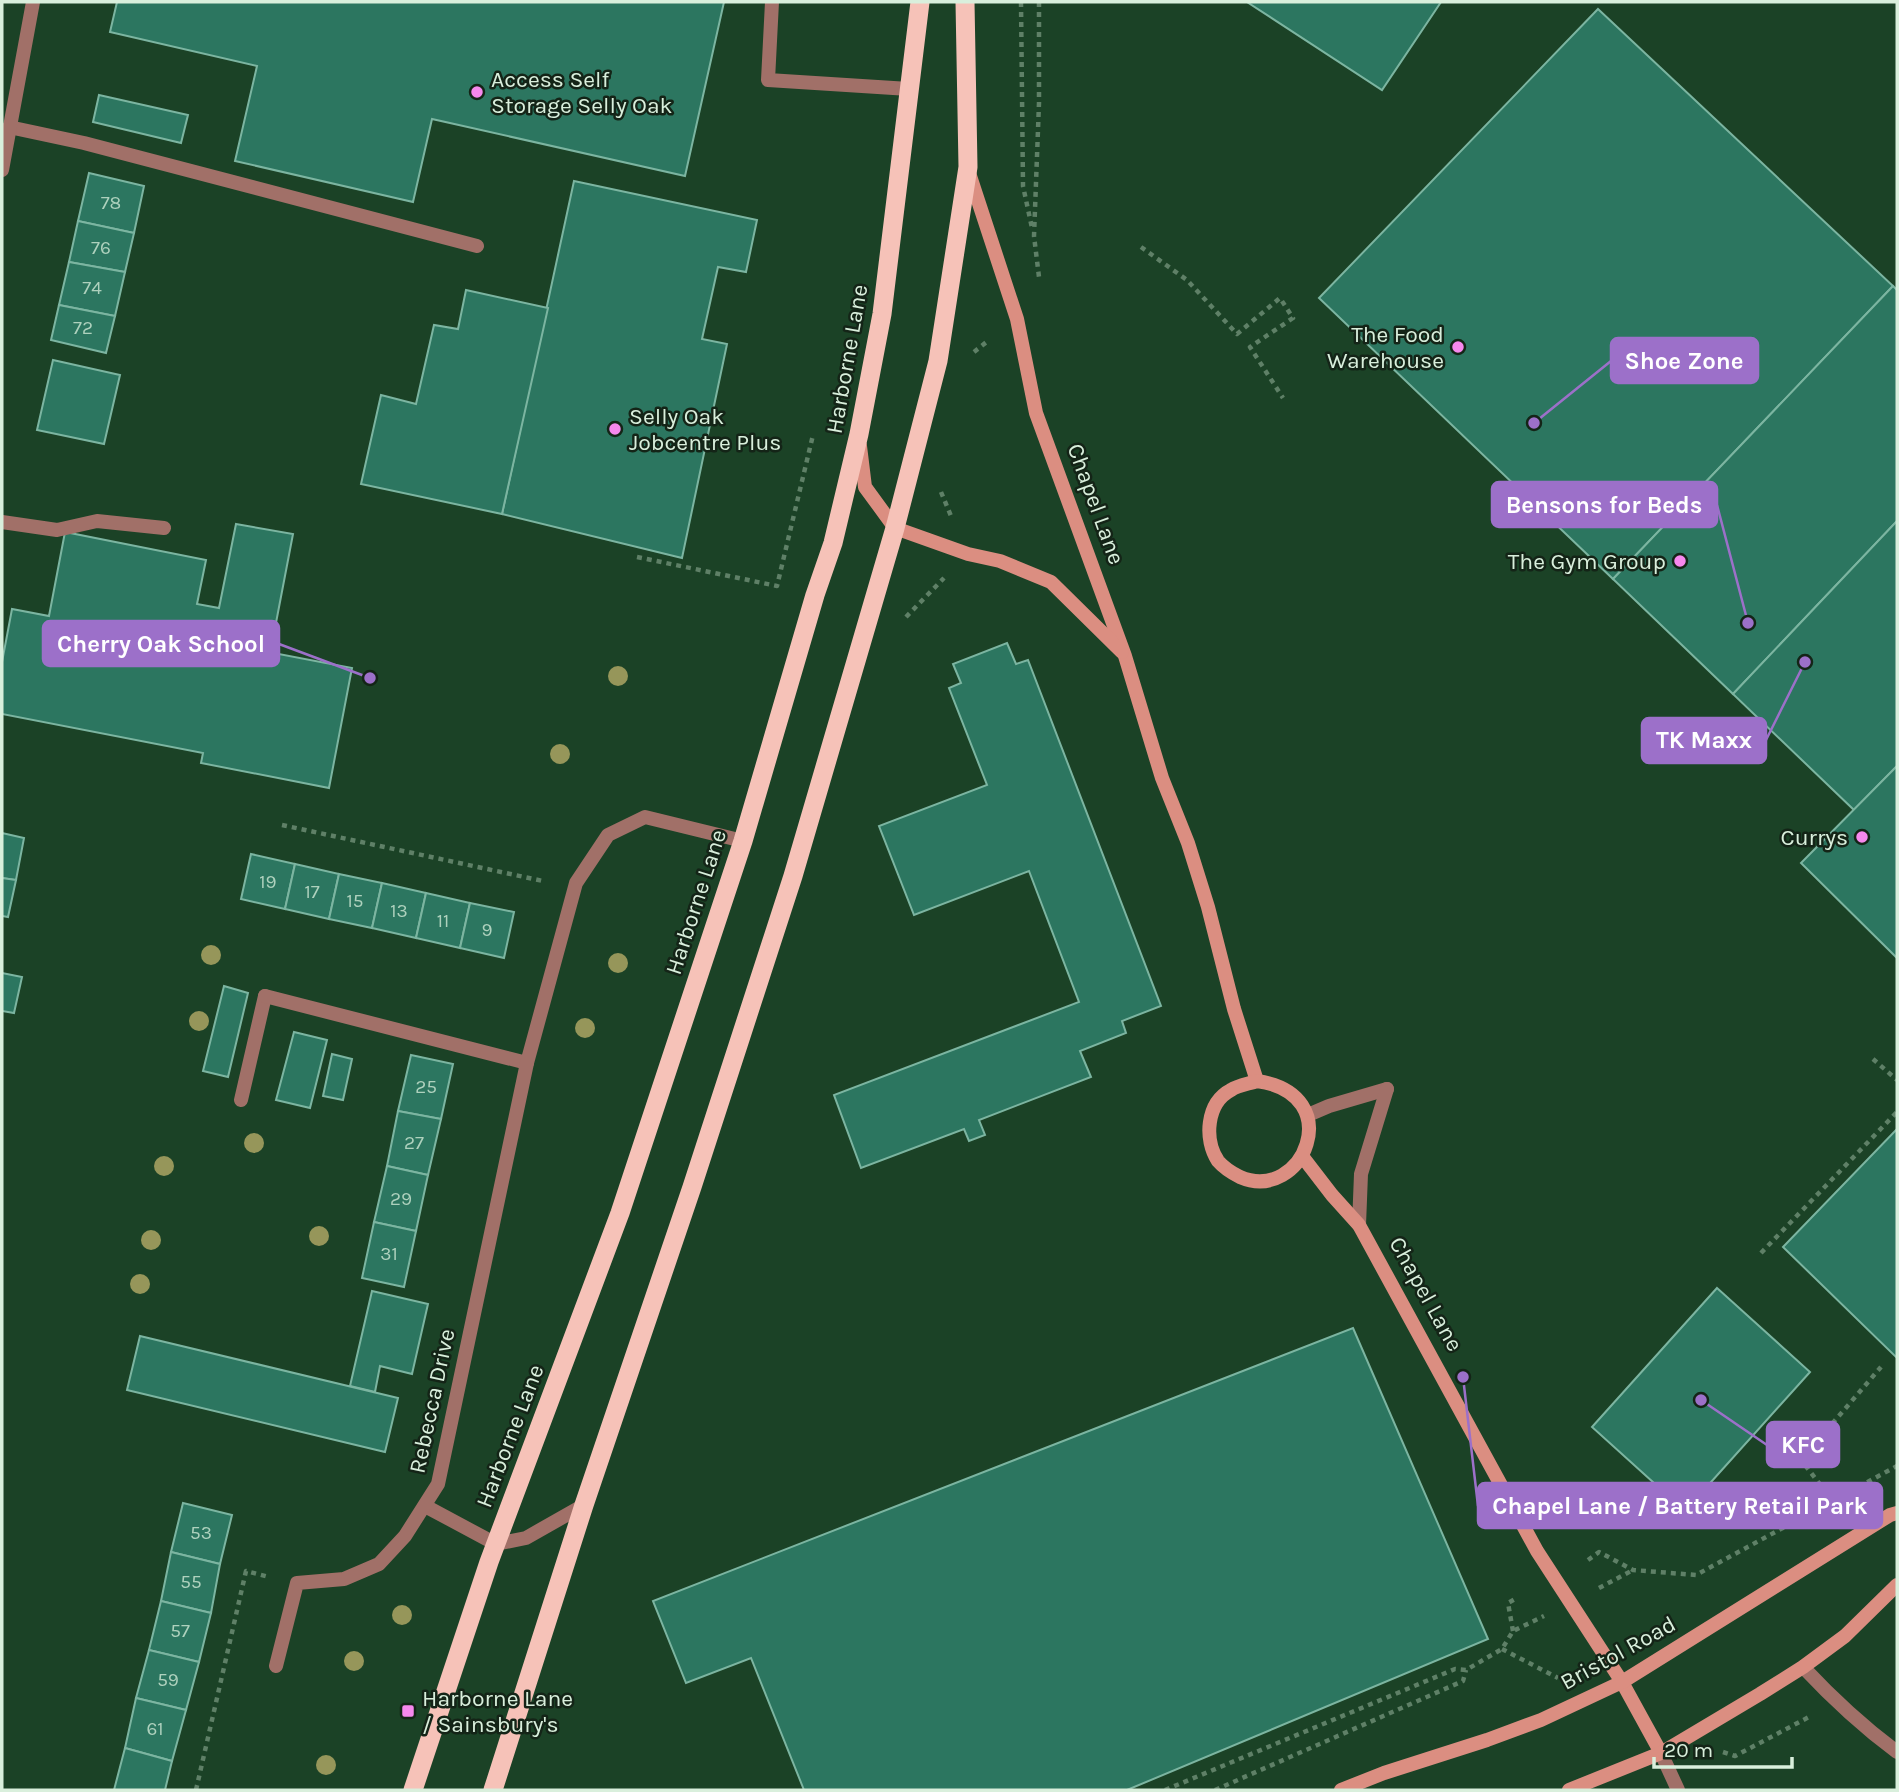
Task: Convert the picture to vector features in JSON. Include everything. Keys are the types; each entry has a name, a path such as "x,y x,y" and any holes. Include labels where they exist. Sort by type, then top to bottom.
{"highway":[{"name":"Harborne Lane","path":"414,1790 496,1544 620,1213 743,841 815,595 833,543 859,433 882,314 920,2"},
{"name":"Chapel Lane","path":"965,2 968,167"},
{"path":"493,1790 583,1505 692,1187 793,876 895,528 938,361 968,167"}],"main road":[{"name":"Chapel Lane","path":"968,167 1017,318 1036,413 1125,656 1162,779 1188,843 1256,1081"},
{"path":"859,433 865,487 895,528 968,554 1000,561 1051,582 1125,656"},
{"path":"1256,1081 1272,1083 1300,1101 1308,1115 1309,1129 1302,1156 1292,1169 1277,1178 1261,1181 1247,1180 1231,1173 1220,1163 1210,1146 1209,1128 1213,1111 1230,1090 1256,1081"},
{"name":"Chapel Lane","path":"1302,1156 1359,1225 1537,1551 1622,1682 1661,1753"},
{"name":"Bristol Road","path":"1341,1790 1541,1720 1622,1682 1897,1513"},
{"path":"1569,1790 1661,1753 1803,1667 1845,1636 1897,1586"}],"street":[{"path":"2,170 33,2"},
{"path":"772,2 768,80 909,89"},
{"path":"9,127 84,143 477,246"},
{"path":"2,522 57,530 97,522 164,528"},
{"name":"Rebecca Drive","path":"297,1583 344,1578 379,1564 405,1536 438,1484 527,1063 576,883 608,835 645,817 743,841"},
{"path":"241,1100 265,996 527,1063"},
{"path":"1308,1115 1387,1089 1362,1174 1359,1225"},
{"path":"425,1506 496,1544 526,1538 583,1505"},
{"path":"276,1666 297,1583"},
{"path":"1803,1667 1836,1703 1897,1752"},
{"path":"1661,1753 1678,1790"}],"path":[{"path":"971,354 1017,318 1044,314 1034,236 1023,186 1021,2"},
{"path":"1034,236 1039,103 1038,2"},
{"path":"1142,247 1187,280 1237,334 1280,298 1293,318 1250,347 1283,398"},
{"path":"637,556 777,586 813,435"},
{"path":"905,618 968,554 939,489"},
{"path":"282,825 549,882 576,883"},
{"path":"1873,1059 1897,1080"},
{"path":"1761,1253 1897,1112"},
{"path":"1833,1501 1801,1460 1881,1367"},
{"path":"1588,1560 1599,1552 1633,1570 1696,1575 1897,1466"},
{"path":"1614,1581 1633,1570"},
{"path":"197,1790 246,1571 297,1583"},
{"path":"1513,1631 1508,1603 1517,1598"},
{"path":"1166,1790 1455,1669 1466,1670 1502,1649 1513,1631 1522,1627"},
{"path":"1502,1649 1530,1664"},
{"path":"1214,1790 1463,1681 1466,1670"}],"building":[{"name":"Access Self Storage Selly Oak","path":"117,2 724,2 685,176 432,119 413,202 235,161 257,66 110,32"},
{"path":"1247,2 1441,2 1382,90"},
{"path":"1598,9 1893,286 1613,579 1319,298"},
{"path":"99,95 188,115 181,143 93,122"},
{"path":"89,173 144,186 134,233 78,221"},
{"name":"Selly Oak Jobcentre Plus","path":"574,181 757,220 746,272 718,267 702,339 727,344 682,558 502,514"},
{"path":"78,221 134,233 125,272 69,262"},
{"path":"69,262 125,272 115,316 59,305"},
{"path":"1893,286 1897,290 1897,521 1733,694 1613,579"},
{"path":"466,290 548,308 502,514 361,484 381,395 416,404 434,325 458,329"},
{"path":"59,305 115,316 106,353 51,340"},
{"path":"53,360 120,375 104,444 37,430"},
{"path":"1897,521 1897,766 1854,810 1733,694"},
{"path":"236,524 293,534 275,628 241,622 237,646 352,668 329,788 201,763 203,753 2,714 2,662 12,609 49,616 65,532 206,560 197,604 219,608"},
{"path":"1007,643 1016,664 1028,660 1161,1006 1122,1021 1126,1033 1080,1051 1091,1077 979,1120 985,1135 969,1141 964,1129 861,1168 834,1095 1079,1002 1029,871 914,915 879,826 987,785 949,688 961,683 953,664"},
{"name":"Currys","path":"1897,766 1897,958 1801,863"},
{"path":"2,833 24,838 16,880 2,878"},
{"path":"251,854 295,864 285,909 241,899"},
{"path":"295,864 339,874 329,919 285,909"},
{"path":"339,874 382,883 372,928 329,919"},
{"path":"2,878 16,880 8,917 2,916"},
{"path":"382,883 426,893 416,938 372,928"},
{"path":"426,893 470,903 460,948 416,938"},
{"path":"470,903 514,912 504,958 460,948"},
{"path":"2,973 22,977 14,1013 2,1011"},
{"path":"224,986 248,993 228,1077 203,1071"},
{"path":"294,1032 327,1040 310,1108 276,1100"},
{"path":"332,1054 352,1059 343,1100 323,1096"},
{"path":"411,1055 453,1064 441,1119 398,1111"},
{"path":"398,1111 441,1119 428,1175 387,1166"},
{"path":"1897,1129 1897,1358 1783,1247"},
{"path":"387,1166 428,1175 416,1231 374,1222"},
{"path":"374,1222 416,1231 404,1287 362,1278"},
{"path":"1717,1288 1810,1372 1685,1511 1592,1427"},
{"path":"372,1291 428,1304 412,1374 380,1366 375,1392 350,1386"},
{"path":"1353,1328 1488,1639 1127,1790 804,1790 751,1658 686,1683 653,1601"},
{"path":"140,1336 398,1398 385,1452 127,1390"},
{"path":"183,1503 232,1515 220,1564 171,1552"},
{"path":"171,1552 220,1564 211,1613 161,1601"},
{"path":"161,1601 211,1613 199,1662 149,1650"},
{"path":"149,1650 199,1662 186,1710 136,1698"},
{"path":"136,1698 186,1710 172,1761 125,1748"},
{"path":"125,1748 172,1761 165,1790 114,1790"}],"place":[{"name":"Access Self Storage Selly Oak","path":"477,92"},
{"name":"The Food Warehouse","path":"1458,347"},
{"name":"Shoe Zone","path":"1534,423"},
{"name":"Selly Oak Jobcentre Plus","path":"615,429"},
{"name":"The Gym Group","path":"1680,561"},
{"name":"Bensons for Beds","path":"1748,623"},
{"name":"TK Maxx","path":"1805,662"},
{"name":"Cherry Oak School","path":"370,678"},
{"name":"Currys","path":"1862,837"},
{"name":"Chapel Lane / Battery Retail Park","path":"1463,1377"},
{"name":"KFC","path":"1701,1400"},
{"name":"Harborne Lane / Sainsbury's","path":"408,1711"}]}
